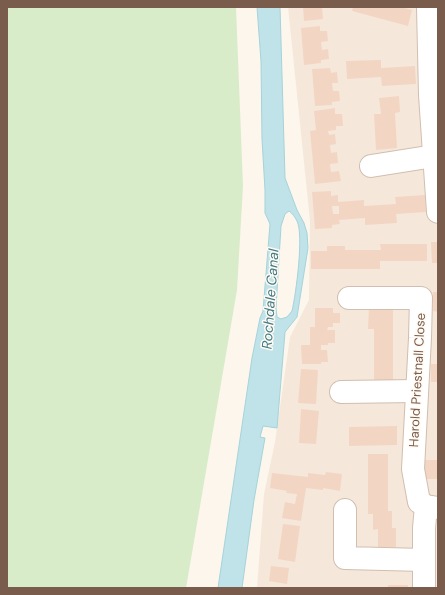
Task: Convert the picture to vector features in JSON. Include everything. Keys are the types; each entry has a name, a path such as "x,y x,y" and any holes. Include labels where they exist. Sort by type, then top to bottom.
{"street":[{"path":"428,7 429,68 438,212"},
{"path":"371,166 434,156"},
{"name":"Harold Priestnall Close","path":"350,298 421,298 429,338 417,391 413,469 420,502 432,507 424,528 424,588"},
{"path":"341,392 417,391"},
{"path":"345,510 345,558 424,560"}],"shaded area":[{"path":"288,7 438,7 438,588 257,588 264,494 275,442 290,337 309,300 310,221"}],"green space":[{"path":"7,7 236,7 243,186 237,290 186,588 7,588"}],"water":[{"name":"Rochdale Canal","path":"257,7 280,7 285,178 297,210 304,223 307,233 308,248 297,317 285,332 277,428 263,426 260,437 265,438 254,500 242,588 218,588 252,358 260,318 263,311 270,224 265,213 261,61","holes":["289,211 297,221 299,228 299,265 292,311 287,317 281,319 277,317 276,308 281,226 285,214"]}],"building":[{"path":"303,7 322,7 323,19 304,21"},
{"path":"353,7 401,7 412,10 408,26 352,11"},
{"path":"320,26 320,31 327,31 328,41 321,42 322,50 328,49 329,59 321,60 321,63 304,65 301,28"},
{"path":"381,60 381,68 415,66 416,84 382,86 381,77 347,79 346,61"},
{"path":"330,68 331,73 337,72 338,83 332,83 333,91 339,91 340,101 332,102 332,105 315,106 312,69"},
{"path":"399,96 400,112 395,113 397,148 376,150 374,114 381,114 379,98"},
{"path":"335,108 335,114 342,114 343,126 336,126 336,130 328,131 329,135 335,134 336,144 330,145 331,153 337,152 338,163 330,164 331,172 339,171 341,181 315,184 310,131 316,130 314,111"},
{"path":"331,191 331,196 338,195 338,202 364,200 364,206 396,204 395,197 425,195 426,212 396,214 397,223 365,225 365,218 339,220 340,224 332,225 332,228 315,229 312,192","holes":["332,206 339,206 339,214 333,214"]},
{"path":"431,242 438,242 438,263 432,263"},
{"path":"380,244 427,244 427,261 380,261 380,269 311,269 311,251 327,251 327,246 345,246 345,250 381,250"},
{"path":"433,292 438,292 438,312 433,311"},
{"path":"369,307 393,307 393,382 374,382 374,329 368,329"},
{"path":"315,308 333,308 333,313 340,313 340,323 333,323 333,327 328,327 327,330 335,330 335,343 321,345 321,350 327,350 328,362 321,362 321,364 302,364 301,345 310,345 310,327 315,327"},
{"path":"431,364 438,364 438,382 431,382"},
{"path":"301,369 318,370 316,404 298,403"},
{"path":"301,409 319,411 316,444 299,443"},
{"path":"397,426 397,445 349,446 349,427"},
{"path":"368,454 388,454 388,511 392,511 392,528 396,528 396,547 378,547 378,529 373,530 373,514 368,514"},
{"path":"423,460 438,460 438,479 423,479"},
{"path":"326,472 342,474 340,491 323,488 323,490 306,488 301,521 282,518 285,502 295,504 297,494 286,493 287,491 270,488 272,473 308,477 308,473 325,475"},
{"path":"283,524 300,526 295,562 278,559"},
{"path":"271,566 289,568 287,584 269,581"},
{"path":"388,585 408,585 408,588 388,588"}]}
